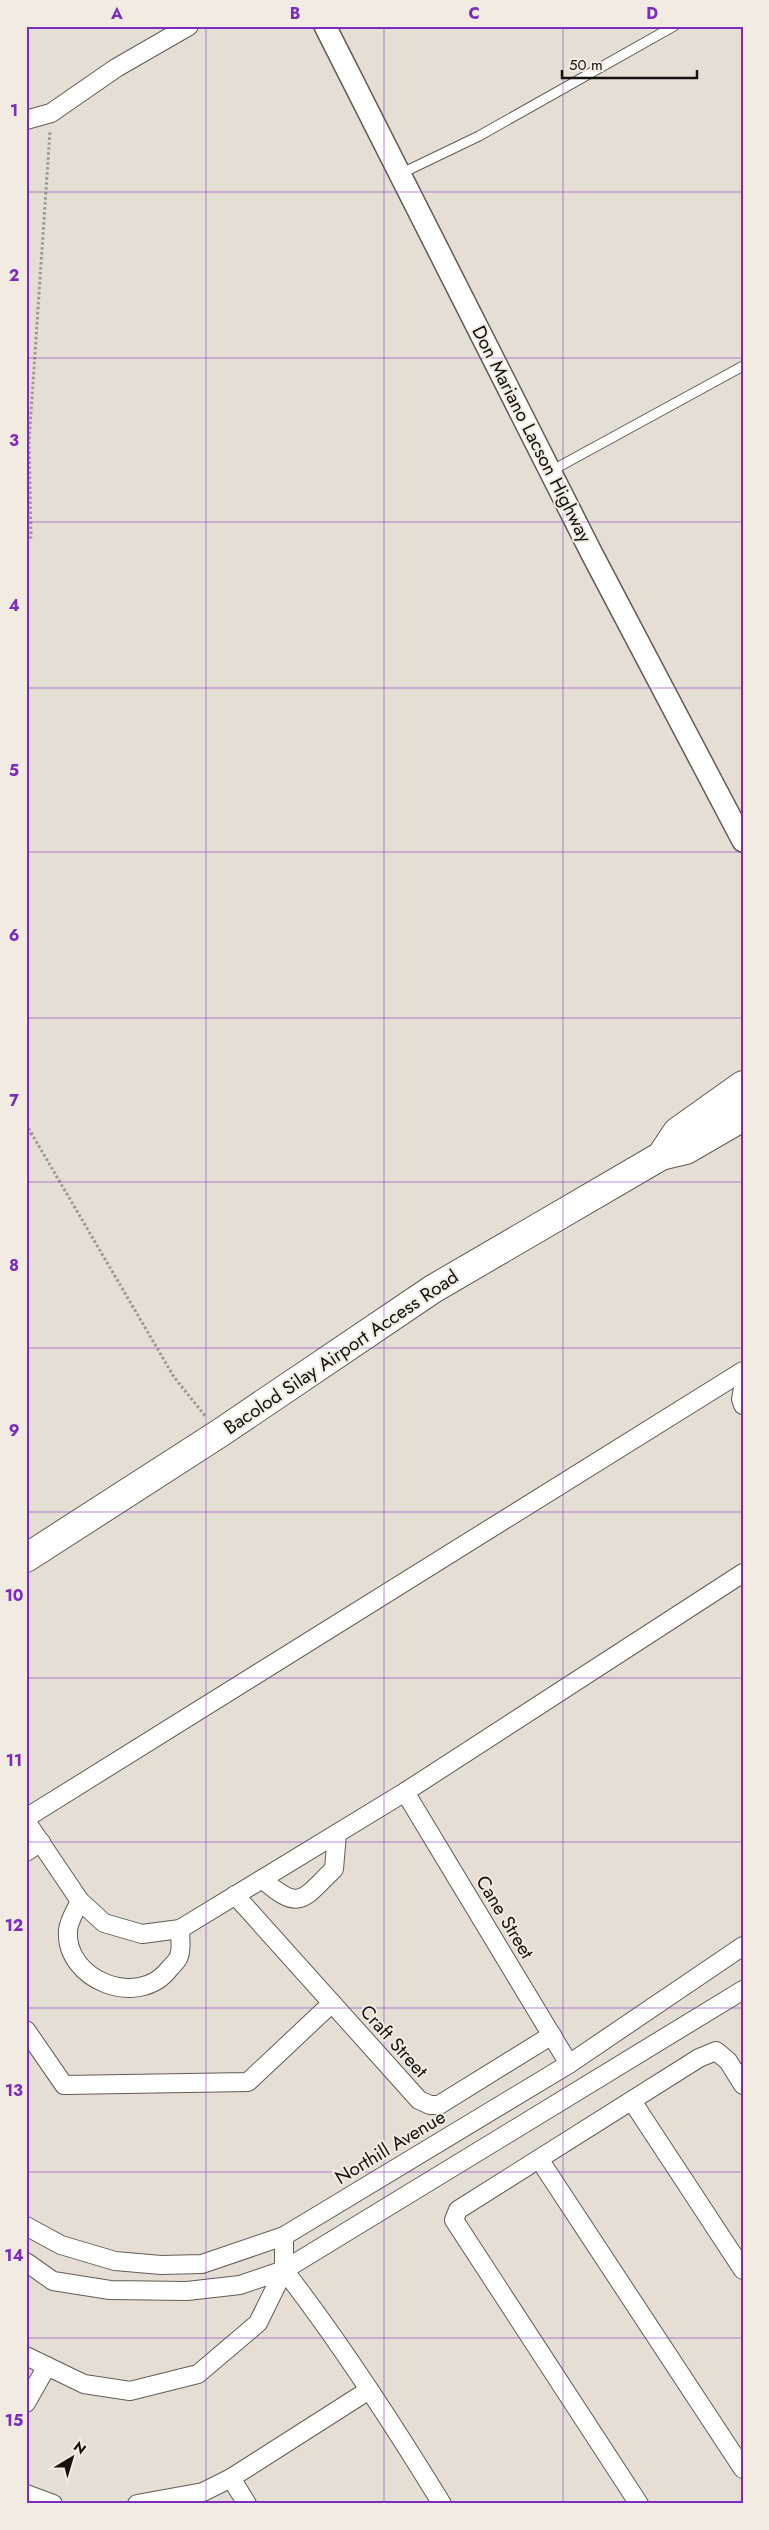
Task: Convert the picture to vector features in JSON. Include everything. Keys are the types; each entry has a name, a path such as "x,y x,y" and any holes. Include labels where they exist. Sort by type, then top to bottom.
{"main road":[{"name":"Bacolod Silay Airport Access Road","path":"661,1156 676,1132 743,1084"},
{"name":"Bacolod Silay Airport Access Road","path":"26,1558 220,1433 433,1289 661,1156 686,1150 743,1117"}],"street":[{"path":"26,120 51,113 116,68 188,26"},
{"name":"Don Mariano Lacson Highway","path":"325,26 550,471 743,841"},
{"path":"743,1371 26,1819 80,1901 104,1923 142,1934 180,1929 405,1792 743,1573"},
{"path":"743,1388 743,1405"},
{"name":"Cane Street","path":"405,1792 569,2064"},
{"path":"262,1879 279,1894 296,1900 303,1899 334,1869 337,1834"},
{"path":"26,1852 41,1842"},
{"name":"Craft Street","path":"235,1895 419,2100 430,2105 439,2104 552,2035"},
{"path":"80,1901 68,1927 68,1944 82,1968 101,1983 130,1989 154,1983 168,1972 179,1956 180,1929"},
{"name":"Northill Avenue","path":"26,2226 61,2245 106,2259 161,2266 202,2264 284,2236 569,2064 743,1946"},
{"path":"26,2262 53,2281 110,2290 196,2290 240,2285 284,2270 743,1990"},
{"path":"26,2030 64,2085 248,2082 332,2003"},
{"path":"639,2504 454,2220 458,2210 699,2058 716,2051 728,2061 743,2085"},
{"path":"632,2101 743,2270"},
{"path":"539,2158 743,2470"},
{"path":"26,2356 84,2384 130,2391 198,2374 258,2323 284,2270 284,2236"},
{"path":"284,2270 316,2312 369,2390 442,2504"},
{"path":"26,2403 48,2366"},
{"path":"136,2504 203,2492 231,2478 369,2390"},
{"path":"231,2478 246,2504"},
{"path":"26,2494 53,2504"}],"lane":[{"path":"400,174 479,136 674,26"},
{"path":"550,471 743,366"}],"path":[{"path":"26,542 31,536 29,442 51,113"},
{"path":"26,1124 174,1377 220,1433"},
{"path":"26,1138 32,1134"}]}
